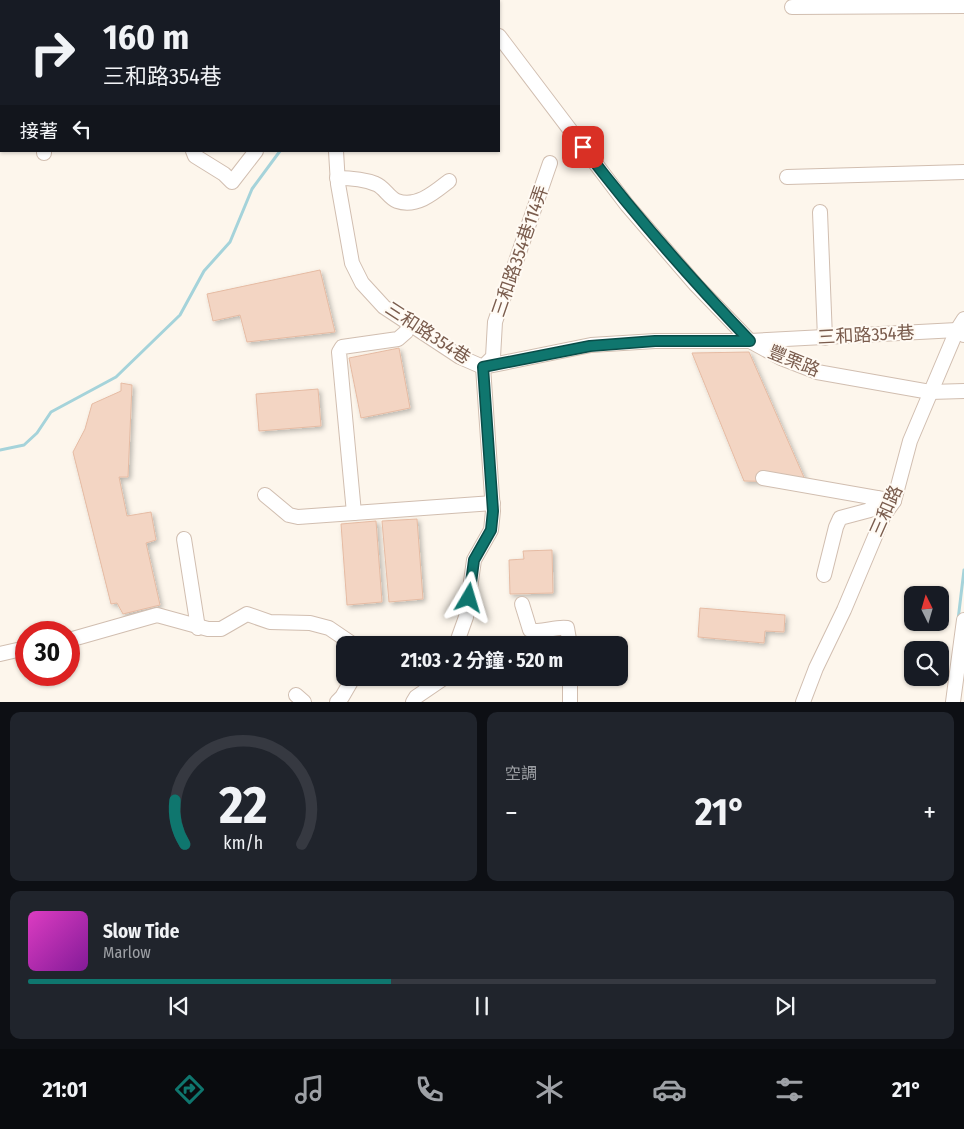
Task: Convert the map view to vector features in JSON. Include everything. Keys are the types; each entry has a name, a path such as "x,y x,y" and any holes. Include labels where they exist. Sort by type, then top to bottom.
{"street":[{"path":"792,7 906,3 964,6"},
{"name":"豐栗路","path":"500,37 627,205 696,284 750,341 781,358 817,372 930,392 964,391"},
{"path":"193,152 195,156 224,174 232,182 255,152"},
{"name":"三和路354巷","path":"336,152 337,178 352,263 362,283 384,307 460,357 483,367 590,346 655,341 750,341 825,338 962,328"},
{"name":"三和路354巷114弄","path":"483,367 493,357 495,322 550,163"},
{"path":"787,178 964,172"},
{"path":"337,178 352,178 377,184 396,201 412,202 433,194 449,181"},
{"path":"820,212 825,338"},
{"path":"354,513 339,352 342,347 398,339 406,332 410,324"},
{"name":"三和路","path":"803,702 816,668 844,610 884,515 894,501 910,441 930,392 962,328"},
{"path":"459,636 466,617 474,560 491,530 493,503 483,367"},
{"path":"763,478 894,501"},
{"path":"265,495 289,515 298,517 493,503"},
{"path":"824,575 840,518 870,510 877,498"},
{"path":"184,539 198,628"},
{"path":"522,604 530,630 534,631 557,626 567,628 568,636"},
{"path":"80,637 157,615 198,628 221,629 247,614 270,622 310,623 329,628 341,636"},
{"path":"953,702 964,620"},
{"path":"0,654 15,651"},
{"path":"337,702 348,686"},
{"path":"413,702 431,686"},
{"path":"570,686 570,702"}],"building":[{"path":"320,270 335,332 247,342 240,315 213,321 207,294"},
{"path":"399,348 410,408 361,418 349,358"},
{"path":"749,352 806,482 744,481 692,353"},
{"path":"121,383 132,385 128,477 119,477 127,516 151,512 156,540 146,543 160,605 123,614 117,603 111,604 73,452 85,429 92,404 121,391"},
{"path":"318,389 321,426 259,431 256,394"},
{"path":"417,519 423,599 389,602 382,521"},
{"path":"376,521 382,602 347,605 341,524"},
{"path":"552,550 553,593 510,594 509,560 524,559 523,551"},
{"path":"700,608 785,615 784,632 765,631 764,643 698,637"}],"waterway":[{"path":"0,450 24,445 37,433 51,412 116,377 180,315 204,271 230,242 252,189 279,152"},
{"path":"958,620 964,570"}],"route":[{"path":"469,598 474,560 491,530 493,511 483,367 590,346 655,341 750,341 696,284 627,205 583,147"}]}
